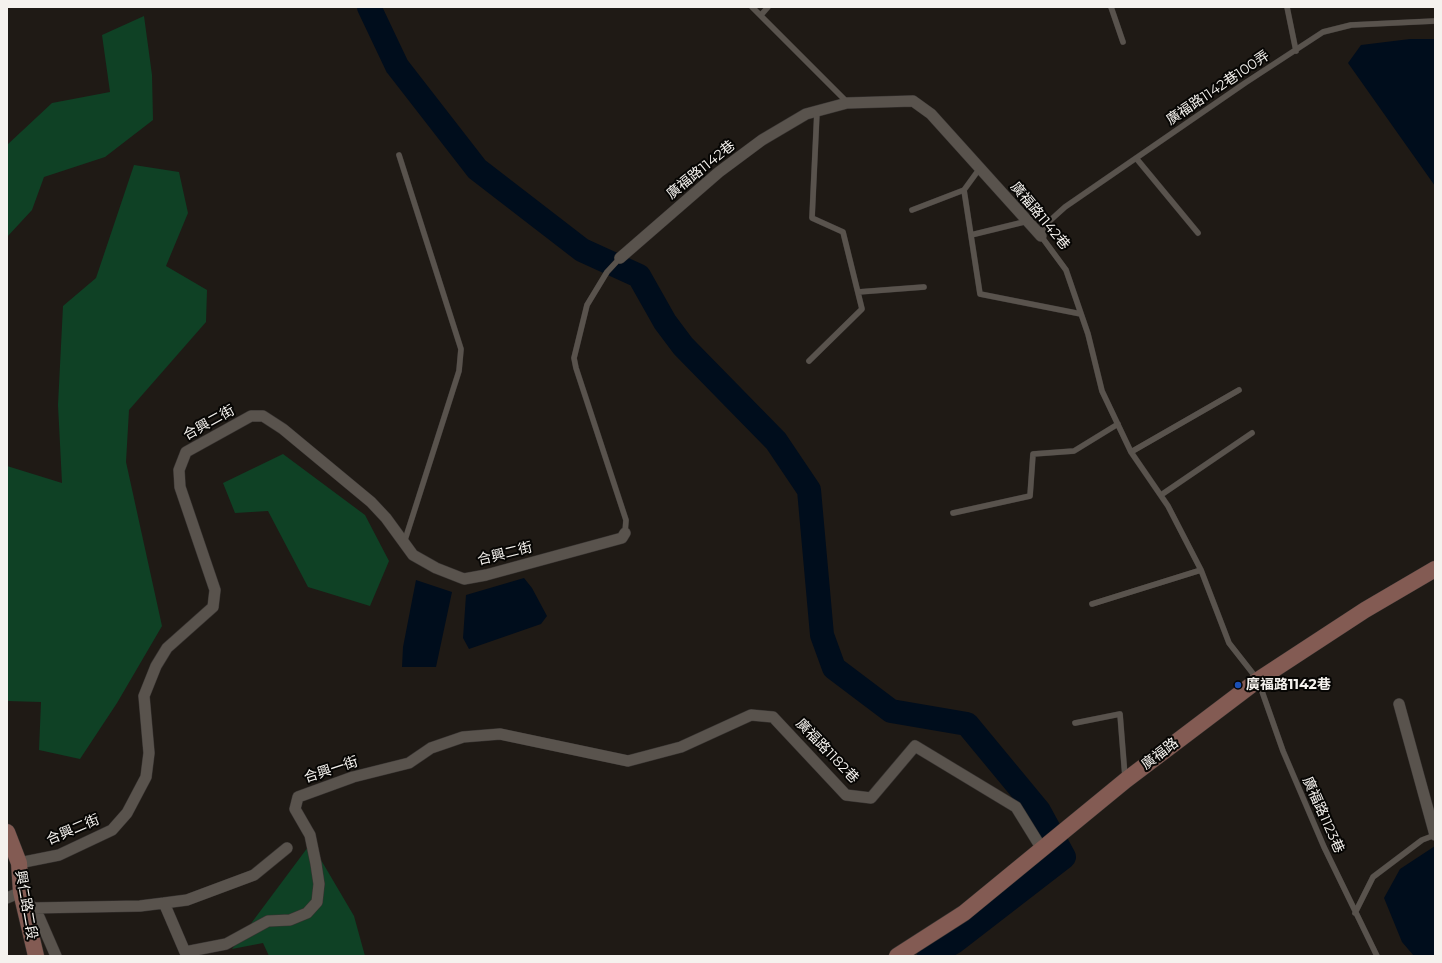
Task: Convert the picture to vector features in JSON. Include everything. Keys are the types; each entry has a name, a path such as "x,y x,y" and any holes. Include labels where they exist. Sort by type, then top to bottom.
{"street":[{"name":"廣福路1142巷","path":"620,258 719,172 762,140 806,114 847,103 913,101 931,114 1041,236"},
{"name":"合興二街","path":"19,863 59,855 112,830 127,813 146,777 149,753 144,696 156,666 167,648 213,607 215,590 180,487 179,470 186,452 252,416 263,416 283,429 371,502 386,518 413,555 436,568 464,578 486,575 615,540 622,538 625,533"},
{"name":"廣福路","path":"897,956 964,913 1126,780 1258,680 1365,610 1435,569"},
{"path":"1399,704 1435,835"},
{"name":"廣福路1182巷","path":"681,747 751,715 773,717 846,795 871,798 915,746 1016,808 1043,848"},
{"name":"合興一街","path":"164,903 185,952 226,944 268,921 290,920 307,914 317,902 319,884 310,835 295,808 298,797 353,777 409,763 431,748 463,737 500,734 628,761 681,747"},
{"name":"興仁路二段","path":"7,832 19,863 14,895 36,956"},
{"path":"32,908 140,906 187,900 254,875 287,848"},
{"path":"14,895 32,908 39,917 56,956"}],"lane":[{"path":"752,7 847,103"},
{"path":"761,15 768,7"},
{"path":"1111,7 1123,42"},
{"path":"1288,7 1296,51"},
{"name":"廣福路1142巷100弄","path":"1041,236 1044,226 1065,207 1245,83 1323,32 1351,24 1435,21"},
{"path":"809,361 862,310 843,232 812,218 817,111"},
{"path":"399,155 461,349 458,371 404,543"},
{"path":"1136,158 1198,233"},
{"path":"912,210 964,190 980,168"},
{"path":"964,190 980,294 1081,314"},
{"path":"971,235 1028,221"},
{"name":"廣福路1142巷","path":"1041,236 1066,270 1088,334 1102,391 1131,452 1161,495 1201,570 1229,643 1258,680"},
{"path":"620,258 607,272 586,305 574,358 626,520 625,533"},
{"path":"858,292 924,287"},
{"path":"1131,452 1239,390"},
{"path":"953,513 1030,496 1033,454 1074,451 1118,424"},
{"path":"1161,495 1252,433"},
{"path":"1092,604 1201,570"},
{"name":"廣福路1123巷","path":"1258,680 1282,751 1324,847 1376,955"},
{"path":"1075,723 1120,714 1126,780"},
{"path":"1355,913 1373,877 1422,840 1435,835"}],"green space":[{"path":"144,16 152,75 153,120 105,157 44,177 32,210 7,237 7,145 52,103 110,92 102,35"},
{"path":"134,165 179,172 188,213 166,266 207,290 206,322 129,410 126,462 162,626 117,703 80,759 39,750 41,702 7,701 7,466 62,483 58,405 63,306 96,278"},
{"path":"283,454 365,515 389,561 370,606 308,587 268,511 235,513 223,483"},
{"path":"311,843 354,916 365,956 269,956 263,943 232,949"}],"water":[{"path":"1410,39 1435,39 1435,186 1348,63 1361,45"},
{"path":"524,578 532,588 547,616 541,624 469,649 463,638 466,595"},
{"path":"416,580 452,592 436,667 402,667 403,647"},
{"path":"1435,846 1435,956 1414,956 1402,942 1384,898 1400,869"}],"waterway":[{"path":"369,7 397,66 477,169 582,250 639,276 665,322 683,346 776,441 809,490 822,635 834,668 891,711 967,724 1039,811 1064,857 954,942 929,956"}],"place":[{"name":"廣福路1142巷","path":"1238,685"}]}
